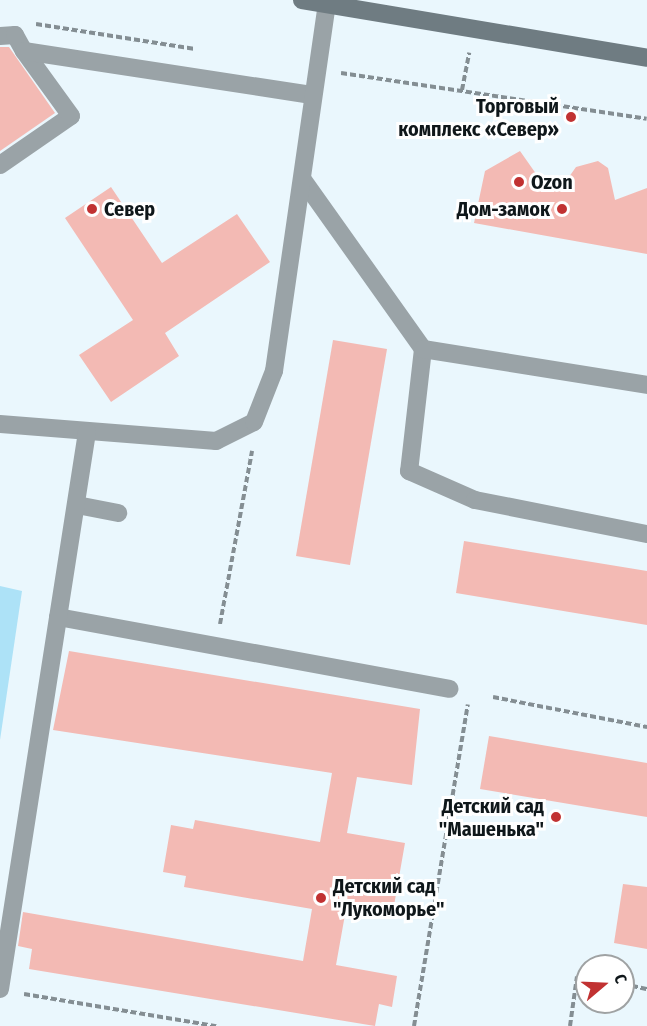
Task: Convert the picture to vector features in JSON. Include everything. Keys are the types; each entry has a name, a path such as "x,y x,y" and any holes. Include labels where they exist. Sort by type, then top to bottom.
{"main road":[{"path":"302,0 647,58"}],"lane":[{"path":"0,424 216,441 254,422 274,371 303,180 312,95 327,4"},
{"path":"0,36 15,36 71,116 0,165"},
{"path":"24,51 312,95"},
{"path":"303,180 423,349 409,471 475,500 647,534"},
{"path":"423,349 647,385"},
{"path":"6,990 58,617 87,432"},
{"path":"77,505 118,513"},
{"path":"58,617 448,690"}],"path":[{"path":"217,645 254,422"},
{"path":"414,1026 470,695 448,690"},
{"path":"493,697 647,727"},
{"path":"6,990 216,1026"},
{"path":"570,1026 575,990"}],"shaded area":[{"path":"0,586 22,591 0,740"}],"building":[{"path":"0,47 9,47 55,113 0,151"},
{"name":"Дом-замок","path":"520,151 539,178 564,184 576,167 598,161 608,168 615,200 647,188 647,254 474,223 485,171"},
{"path":"111,187 162,263 237,214 270,262 165,333 179,356 111,402 79,355 133,320 65,218"},
{"path":"333,340 387,349 350,565 296,556"},
{"path":"464,541 647,571 647,625 456,593"},
{"path":"69,651 420,709 412,785 357,777 347,833 405,843 392,917 346,909 336,965 397,976 392,1007 379,1004 375,1026 29,969 32,949 18,946 23,912 303,961 312,909 184,887 186,876 163,872 171,825 193,829 195,820 320,842 332,773 53,730"},
{"path":"489,736 647,763 647,817 480,789"},
{"path":"623,884 647,887 647,949 614,943"}],"place":[{"name":"Торговый комплекс «Север»","path":"571,117"},
{"name":"Ozon","path":"519,182"},
{"name":"Север","path":"92,209"},
{"name":"Дом-замок","path":"562,209"},
{"name":"Детский сад \"Машенька\"","path":"556,817"},
{"name":"Детский сад \"Лукоморье\"","path":"321,898"}]}
